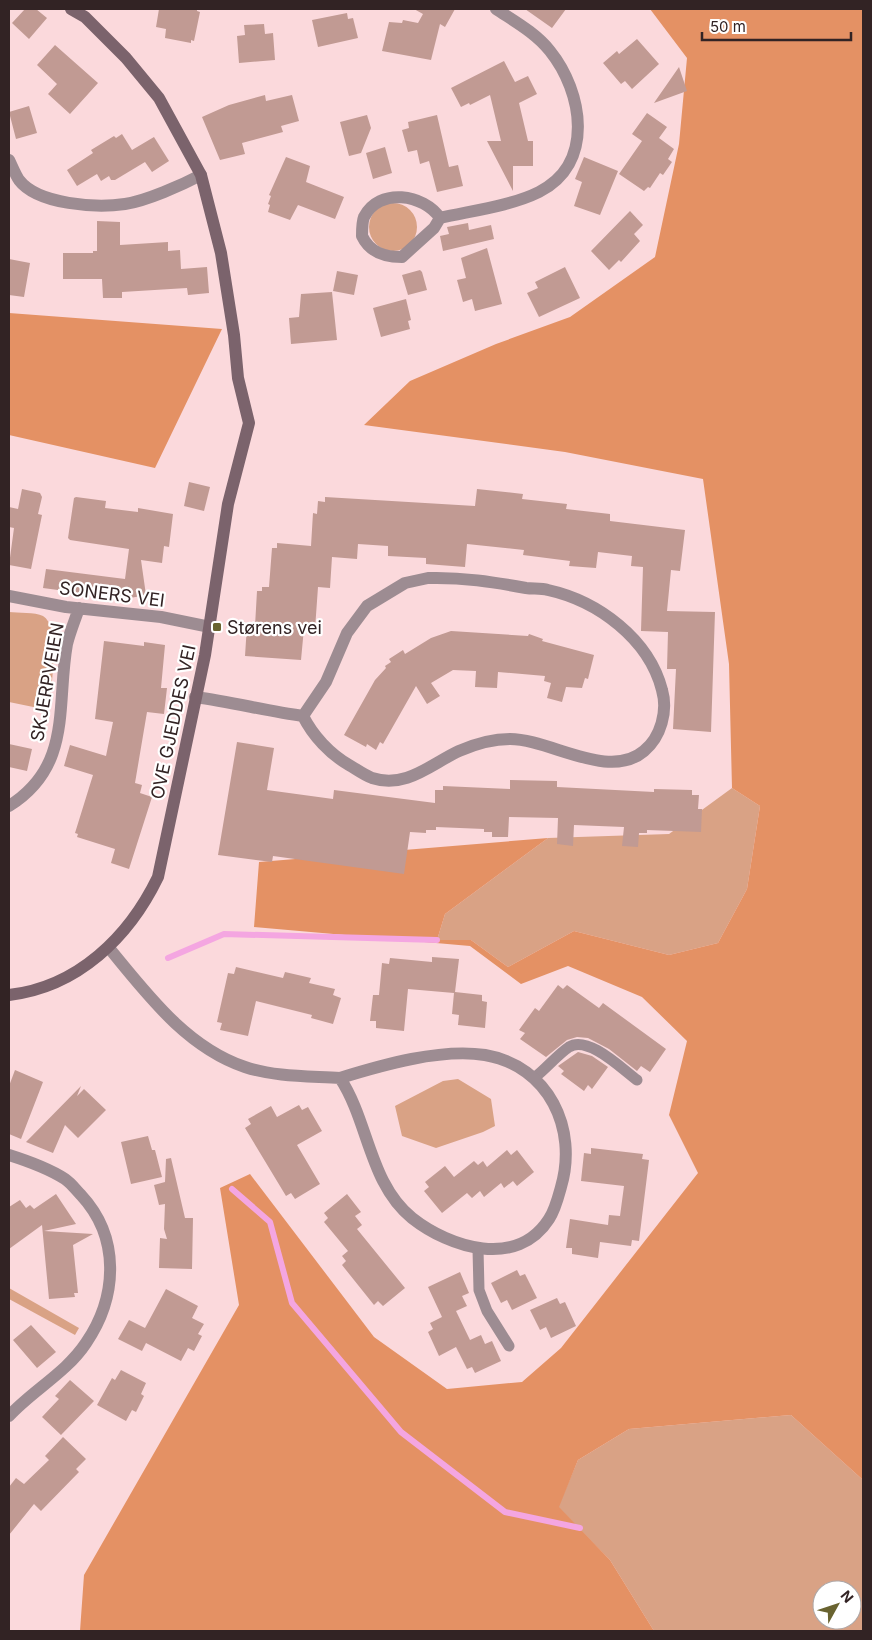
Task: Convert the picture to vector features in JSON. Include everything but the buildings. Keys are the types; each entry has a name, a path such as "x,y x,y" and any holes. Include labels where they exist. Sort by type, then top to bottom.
{"street":[{"name":"OVE GJEDDES VEI","path":"9,995 44,988 65,978 109,948 145,903 158,877 210,627 228,504 249,423 238,378 234,335 221,253 200,175 159,98 89,13 71,9"},
{"path":"440,218 435,211 410,199 382,198 372,206 364,218 362,236 373,250 382,255 402,257 434,228 440,218 539,192 558,180 574,158 578,134 577,113 564,72 549,50 527,30 496,9"},
{"path":"9,160 14,182 39,194 59,200 96,206 127,204 185,183 200,175"},
{"path":"445,578 484,579 548,590 602,612 640,645 659,680 665,704 658,734 643,752 630,760 610,763 583,758 569,752 514,739 497,739 460,751 412,778 392,780 371,777 336,758 317,737 304,716 326,682 347,633 367,606 405,583 445,578"},
{"name":"SONERS VEI","path":"9,596 79,608 144,614 210,627"},
{"name":"SKJERPVEIEN","path":"9,806 29,791 42,774 53,751 62,712 67,643 79,608"},
{"path":"195,698 247,704 268,711 304,716"},
{"path":"109,948 172,1021 201,1044 224,1058 246,1067 283,1075 340,1078 410,1061 463,1053 486,1055 509,1062 534,1078 546,1091 562,1121 567,1148 564,1177 549,1220 538,1232 522,1242 500,1250 470,1248 443,1237 412,1218 392,1197 374,1160 348,1090 340,1078"},
{"path":"9,1155 34,1163 66,1180 93,1208 109,1244 110,1272 107,1299 86,1343 53,1379 20,1404 9,1416"}],"lane":[{"path":"534,1078 570,1046 579,1044 594,1048 637,1080"},
{"path":"478,1249 479,1290 487,1311 509,1346"}],"shaded area":[{"path":"650,9 863,9 863,1480 791,1415 629,1429 578,1460 559,1507 610,1560 654,1631 80,1631 84,1575 239,1305 220,1188 250,1174 374,1337 447,1389 522,1382 561,1348 698,1173 669,1115 687,1041 642,997 568,966 521,984 470,946 254,927 259,862 548,838 445,914 437,940 471,940 508,967 574,931 669,955 718,943 747,889 760,806 732,788 729,664 703,479 565,452 364,425 410,381 496,344 570,317 655,257 679,144 687,58"},
{"path":"393,203 402,205 410,210 415,218 417,227 415,236 410,244 402,249 393,251 384,249 376,244 371,236 369,227 371,218 376,210 384,205"},
{"path":"9,313 222,329 155,468 9,435"},
{"path":"9,612 40,615 49,622 52,632 54,656 50,703 43,709 9,702"},
{"path":"732,788 760,806 747,889 718,943 669,955 574,931 508,967 471,940 437,940 445,914 548,838 669,834"},
{"path":"458,1079 491,1099 495,1126 436,1148 402,1136 395,1106 443,1081"},
{"path":"9,1288 79,1328 75,1335 9,1299"},
{"path":"791,1415 863,1480 863,1631 654,1631 610,1560 558,1507 578,1460 629,1429"}],"waterway":[{"path":"168,958 224,934 437,940"},
{"path":"232,1189 270,1222 292,1303 401,1432 505,1512 580,1528"}],"place":[{"name":"Størens vei","path":"217,627"}]}
